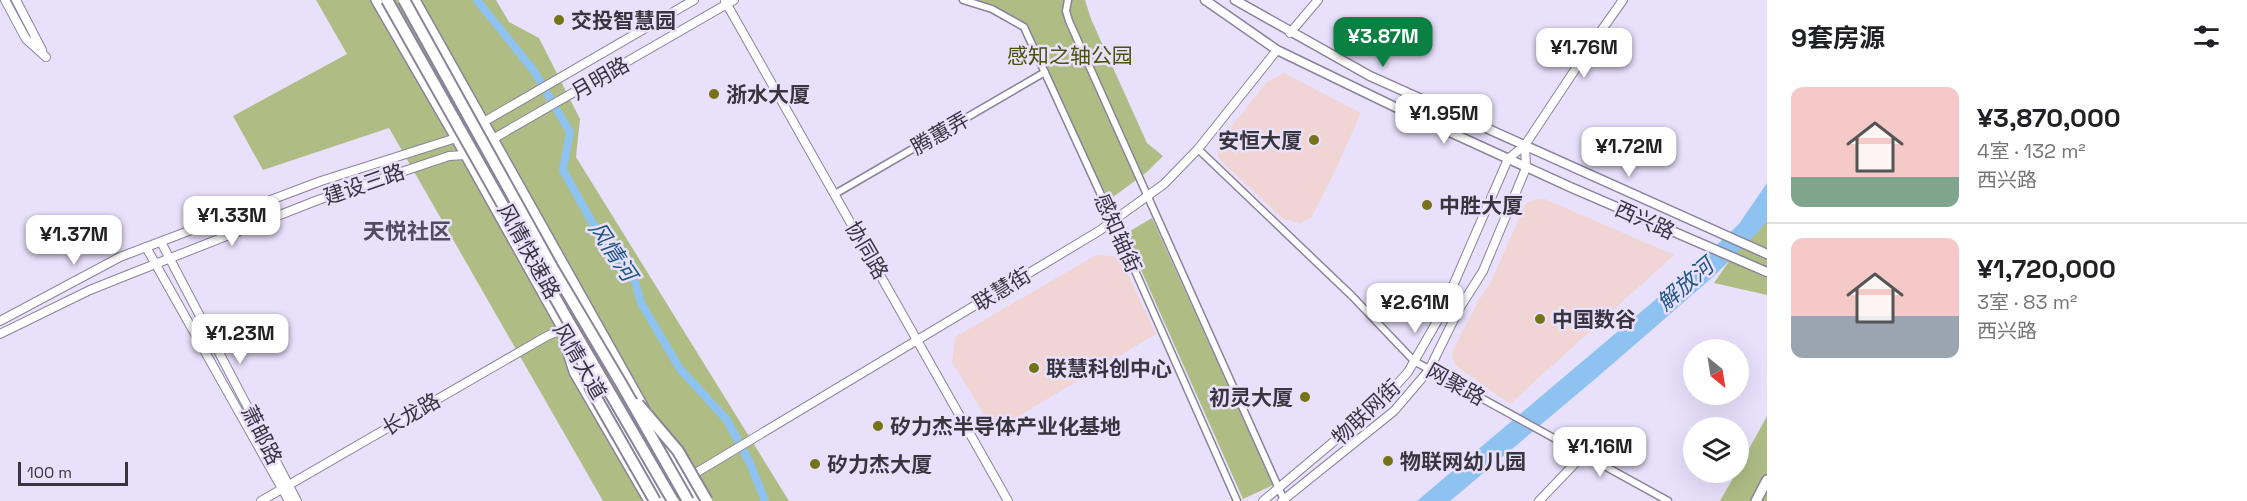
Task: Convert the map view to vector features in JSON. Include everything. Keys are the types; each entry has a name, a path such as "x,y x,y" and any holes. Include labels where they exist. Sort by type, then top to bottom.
{"highway":[{"name":"风情快速路","path":"387,0 566,327 673,501"},
{"name":"风情快速路","path":"404,0 552,267 688,501"},
{"path":"566,327 591,389 655,501"},
{"path":"622,385 678,451 707,501"}],"main road":[{"name":"风情大道","path":"376,0 566,327 663,501"},
{"name":"风情大道","path":"415,0 614,356 698,501"},
{"name":"西兴路","path":"1205,0 1277,50 1526,168 1767,272"},
{"name":"西兴路","path":"1235,0 1370,76 1767,254"},
{"path":"566,327 574,372 649,501"},
{"path":"1756,501 1767,480"}],"street":[{"path":"5,0 26,39 46,57 16,0"},
{"name":"月明路","path":"456,138 694,0"},
{"name":"感知轴街","path":"963,0 992,9 1024,27 1237,501"},
{"name":"感知轴街","path":"1068,0 1066,10 1069,21 1283,500"},
{"path":"1290,33 1318,0"},
{"name":"物联网街","path":"1263,501 1382,401 1408,372 1439,318 1508,159 1526,145 1623,0"},
{"name":"月明路","path":"465,154 729,1"},
{"name":"协同路","path":"729,1 1008,501"},
{"name":"联慧街","path":"686,479 1113,221 1164,184 1198,149 1277,50"},
{"name":"腾蕙弄","path":"835,194 1045,72"},
{"name":"建设三路","path":"0,321 84,275 146,247 321,182 456,138"},
{"name":"物联网街","path":"1283,500 1394,411 1429,370 1459,309 1483,271 1526,168 1526,145"},
{"name":"网聚路","path":"1198,149 1352,296 1414,361 1668,501"},
{"name":"建设三路","path":"0,334 90,290 318,200 448,156 465,154"},
{"name":"萧邮路","path":"161,242 285,487 289,501"},
{"name":"萧邮路","path":"146,247 285,487 297,501"},
{"name":"长龙路","path":"261,501 546,336 566,327"},
{"path":"1539,501 1583,454"}],"shaded area":[{"path":"1284,73 1361,113 1311,218 1300,223 1283,219 1218,158 1217,144 1267,82"},
{"name":"中国数谷","path":"1545,199 1674,255 1510,404 1456,366 1452,357 1453,350 1478,301 1491,282 1525,204 1533,200"},
{"path":"1096,255 1113,256 1122,261 1156,334 994,431 952,362 955,337"}],"green space":[{"path":"316,0 496,0 509,22 539,38 580,119 576,157 789,501 603,501 389,128 263,170 233,116 347,54"},
{"name":"感知之轴公园","path":"973,0 1085,0 1091,19 1147,143 1163,156 1147,172 1109,200 1041,74 1019,26"},
{"path":"1767,206 1767,295 1714,283"},
{"path":"1152,218 1273,485 1243,499 1125,234"},
{"path":"1767,416 1767,501 1720,501 1730,483 1749,483 1749,449"}],"water":[{"name":"解放河","path":"1767,183 1767,221 1714,276 1450,501 1417,501 1687,273 1739,224"}],"waterway":[{"name":"风情河","path":"477,0 534,71 570,132 563,170 608,251 634,277 641,303 680,369 727,420 750,463 765,501"}],"place":[{"name":"交投智慧园","path":"559,20"},
{"name":"浙水大厦","path":"714,94"},
{"name":"安恒大厦","path":"1314,140"},
{"name":"中胜大厦","path":"1427,205"},
{"name":"中国数谷","path":"1540,319"},
{"name":"联慧科创中心","path":"1034,368"},
{"name":"初灵大厦","path":"1305,397"},
{"name":"矽力杰半导体产业化基地","path":"878,426"},
{"name":"物联网幼儿园","path":"1388,461"},
{"name":"矽力杰大厦","path":"815,464"}],"district":[{"name":"天悦社区","path":"407,231"}]}
